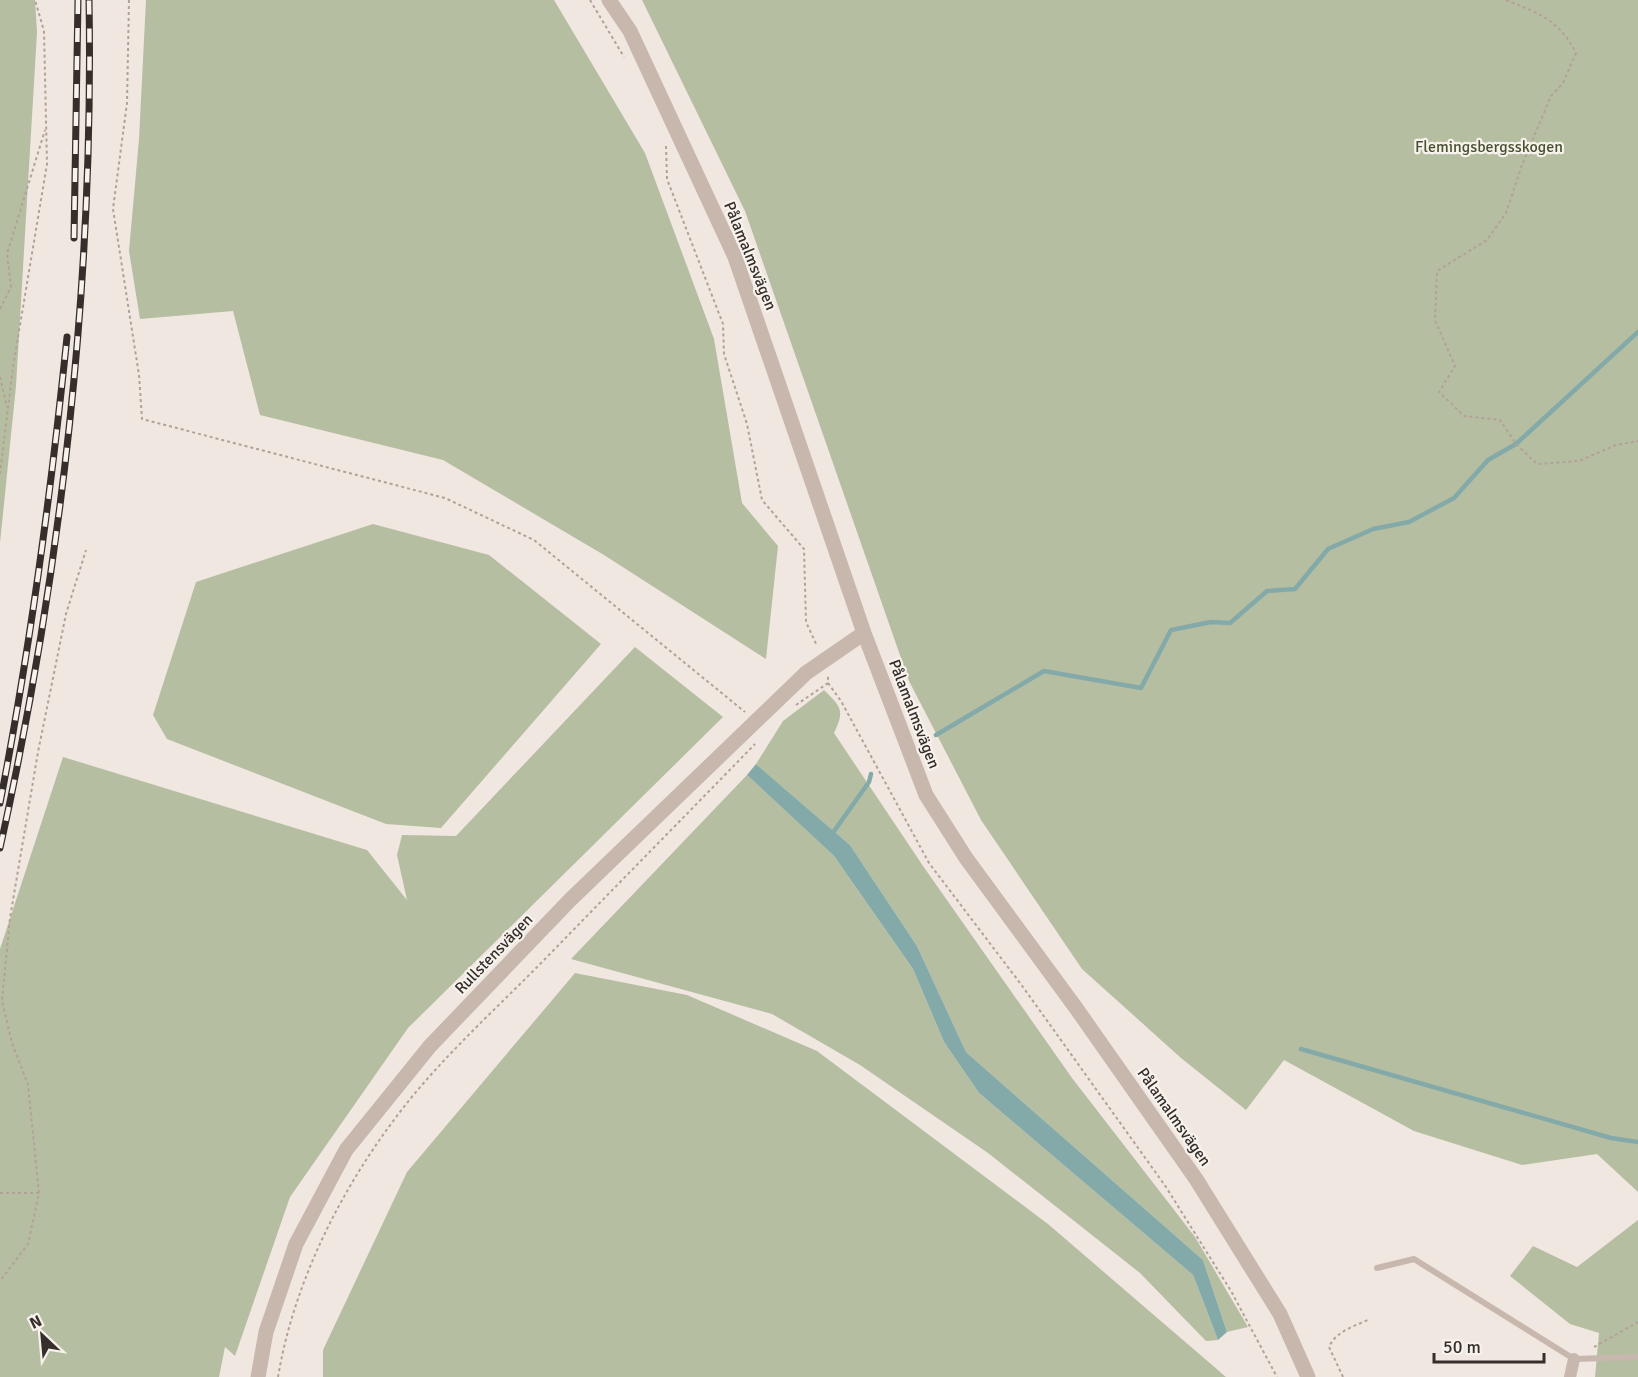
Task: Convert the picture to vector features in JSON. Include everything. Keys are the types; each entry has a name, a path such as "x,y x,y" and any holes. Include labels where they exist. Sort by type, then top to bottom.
{"street":[{"name":"Pålamalmsvägen","path":"609,0 630,31 735,257 864,633 926,795 966,858 1076,1008 1196,1179 1280,1314 1308,1377"},
{"name":"Rullstensvägen","path":"258,1377 266,1332 296,1244 346,1150 430,1046 570,900 756,722 823,660 864,633"},
{"path":"1570,1377 1574,1359"}],"lane":[{"path":"1377,1268 1414,1258 1574,1359 1638,1357"}],"path":[{"path":"0,474 46,164 44,31 35,0"},
{"path":"129,0 127,103 113,209 139,375 141,419 445,498 534,540 756,722"},
{"path":"590,0 626,59"},
{"path":"1506,0 1551,21 1565,32 1576,53 1563,83 1551,96 1522,165 1506,213 1487,240 1437,271 1435,320 1455,366 1439,392 1464,416 1500,420 1516,444 1537,464 1579,461 1616,446 1638,441"},
{"path":"0,309 11,287 7,254 46,128"},
{"path":"665,141 667,179 723,324 724,354 747,424 762,500 804,549 806,622 823,660 829,678 828,683 841,701 929,863 1023,987 1166,1187 1231,1291 1277,1377"},
{"path":"0,377 8,409"},
{"path":"0,446 3,450"},
{"path":"0,1281 27,1244 39,1193 28,1085 12,1043 2,1001 10,918 38,752 66,614 86,550"},
{"path":"795,705 828,683"},
{"path":"278,1377 301,1292 325,1235 355,1177 386,1132 441,1066 757,742"},
{"path":"0,1005 2,1001"},
{"path":"0,1192 39,1193"},
{"path":"1343,1377 1329,1347 1342,1332 1370,1319"},
{"path":"1574,1359 1638,1322"}],"green space":[{"path":"0,0 35,0 37,32 16,386 0,543"},
{"path":"146,0 554,0 645,153 714,339 742,503 778,546 766,659 604,555 443,460 260,415 233,311 140,319 129,251 139,139"},
{"name":"Flemingsbergsskogen","path":"642,0 1638,0 1638,1192 1597,1154 1522,1165 1414,1131 1284,1060 1246,1110 1181,1058 1082,969 981,820 909,681 745,211"},
{"path":"373,524 489,555 601,644 441,828 386,824 167,739 153,715 196,582"},
{"path":"635,647 723,717 408,1028 290,1197 235,1356 225,1347 219,1377 0,1377 0,949 63,757 367,850 407,900 397,855 402,835 456,836"},
{"path":"824,690 840,709 834,733 923,866 1072,1078 1195,1237 1248,1327 1227,1332 1203,1260 966,1052 917,946 850,845 756,764 783,721"},
{"path":"747,775 834,856 913,969 944,1042 979,1093 1193,1275 1218,1340 1206,1341 1140,1273 988,1153 860,1065 772,1014 571,959"},
{"path":"575,973 687,995 817,1051 1048,1224 1226,1377 323,1377 323,1350 407,1172"},
{"path":"1638,1220 1638,1377 1595,1377 1599,1333 1570,1324 1510,1276 1533,1246 1577,1267"}],"water":[{"path":"756,764 850,845 917,946 966,1052 1203,1260 1227,1332 1218,1340 1193,1275 979,1093 944,1042 913,969 834,856 747,775"}],"waterway":[{"path":"936,735 1044,671 1141,688 1171,630 1211,622 1230,623 1267,591 1295,589 1328,549 1373,529 1409,522 1454,498 1488,460 1516,444 1638,332"},
{"path":"832,834 869,782 871,774"},
{"path":"1301,1049 1611,1138 1638,1142"}],"railway":[{"path":"74,238 78,0"},
{"path":"0,848 22,744 40,639 69,427 86,213 89,0"},
{"path":"0,803 39,571 67,337"}]}
